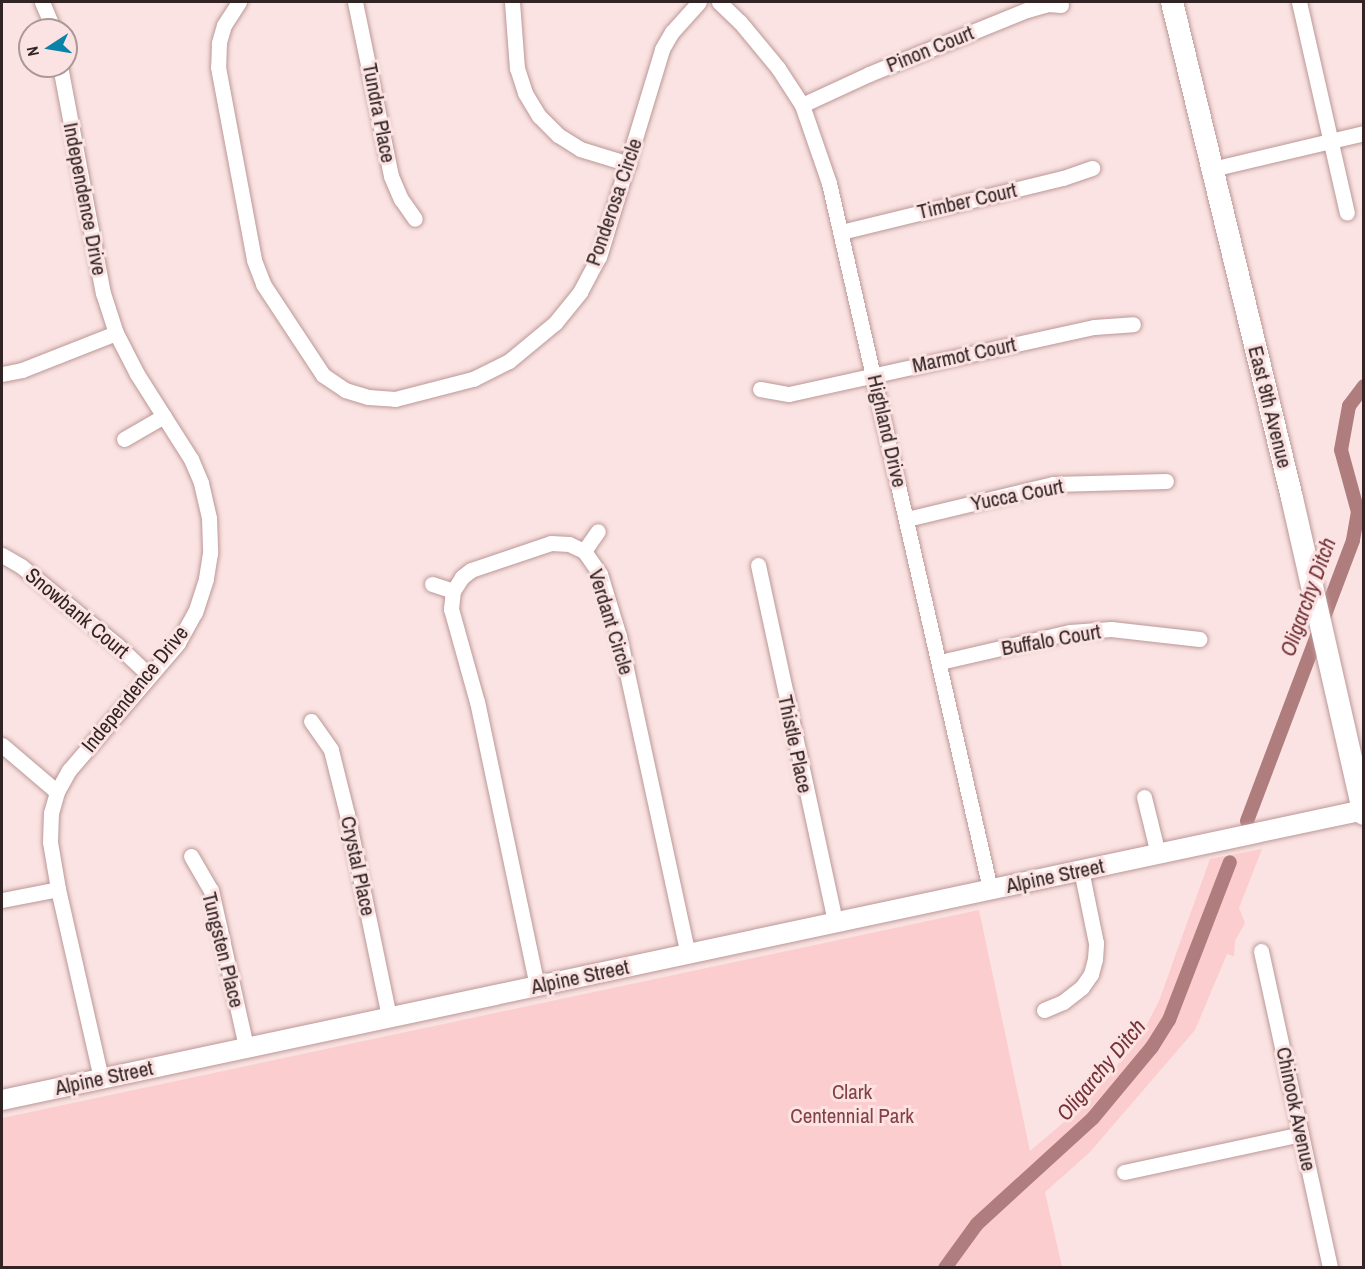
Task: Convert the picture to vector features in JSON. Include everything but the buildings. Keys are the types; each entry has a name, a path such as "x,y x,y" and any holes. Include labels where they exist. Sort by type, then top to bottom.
{"main road":[{"name":"East 9th Avenue","path":"1172,2 1363,811"}],"street":[{"path":"42,2 49,18"},
{"name":"Tundra Place","path":"355,2 360,12 391,176 401,199 415,219"},
{"path":"512,2 517,68 525,93 539,116 558,135 580,149 629,164"},
{"name":"Ponderosa Circle","path":"232,4 219,43 218,68 254,260 263,284 323,375 345,390 368,397 395,399 473,379 509,361 533,344 555,323 580,292 599,256 629,164 662,49 672,32 699,2"},
{"name":"Highland Drive","path":"719,2 740,22 778,68 802,105 829,183 990,889"},
{"path":"1299,2 1347,213"},
{"name":"Pinon Court","path":"802,105 869,74 1027,10 1048,4 1061,5"},
{"name":"Independence Drive","path":"62,78 97,268 116,333 137,374 191,459 201,483 209,518 210,553 206,579 195,612 178,643 69,770 57,792 51,813 50,842 58,889 101,1079"},
{"path":"1212,169 1364,133"},
{"name":"Timber Court","path":"841,232 1063,178 1092,168"},
{"name":"Marmot Court","path":"760,389 789,394 1094,327 1133,324"},
{"path":"2,374 22,370 116,333"},
{"path":"124,439 164,416"},
{"name":"Yucca Court","path":"907,519 1053,484 1166,481"},
{"path":"584,551 598,531"},
{"name":"Verdant Circle","path":"453,591 462,577 471,570 551,543 569,544 584,551 600,574 619,636 688,954"},
{"name":"Snowbank Court","path":"2,555 21,566 117,645 149,675"},
{"name":"Thistle Place","path":"758,565 835,922"},
{"path":"432,584 453,591 451,609 477,702 537,986"},
{"name":"Buffalo Court","path":"940,663 1070,632 1111,629 1199,639"},
{"name":"Crystal Place","path":"311,721 331,750 347,814 389,1017"},
{"path":"2,745 57,792"},
{"path":"1144,797 1158,854"},
{"name":"Alpine Street","path":"2,1100 1363,811"},
{"name":"Tungsten Place","path":"191,856 210,890 246,1047"},
{"path":"1044,1010 1063,1002 1082,987 1095,959 1096,943 1081,870"},
{"path":"2,900 58,889"},
{"name":"Chinook Avenue","path":"1261,951 1330,1268"},
{"path":"1124,1172 1301,1134"}],"green space":[{"name":"Clark Centennial Park","path":"1262,849 1239,908 1245,923 1235,941 1234,956 1227,954 1195,1030 1090,1152 1045,1192 1062,1267 2,1267 2,1118 979,910 1030,1151 1083,1106 1141,1036 1159,1001 1210,859"}],"waterway":[{"name":"Oligarchy Ditch","path":"1247,821 1353,540 1358,512 1341,450 1349,406 1364,386"},
{"name":"Oligarchy Ditch","path":"945,1268 977,1224 1093,1118 1152,1047 1169,1020 1230,862"}]}
